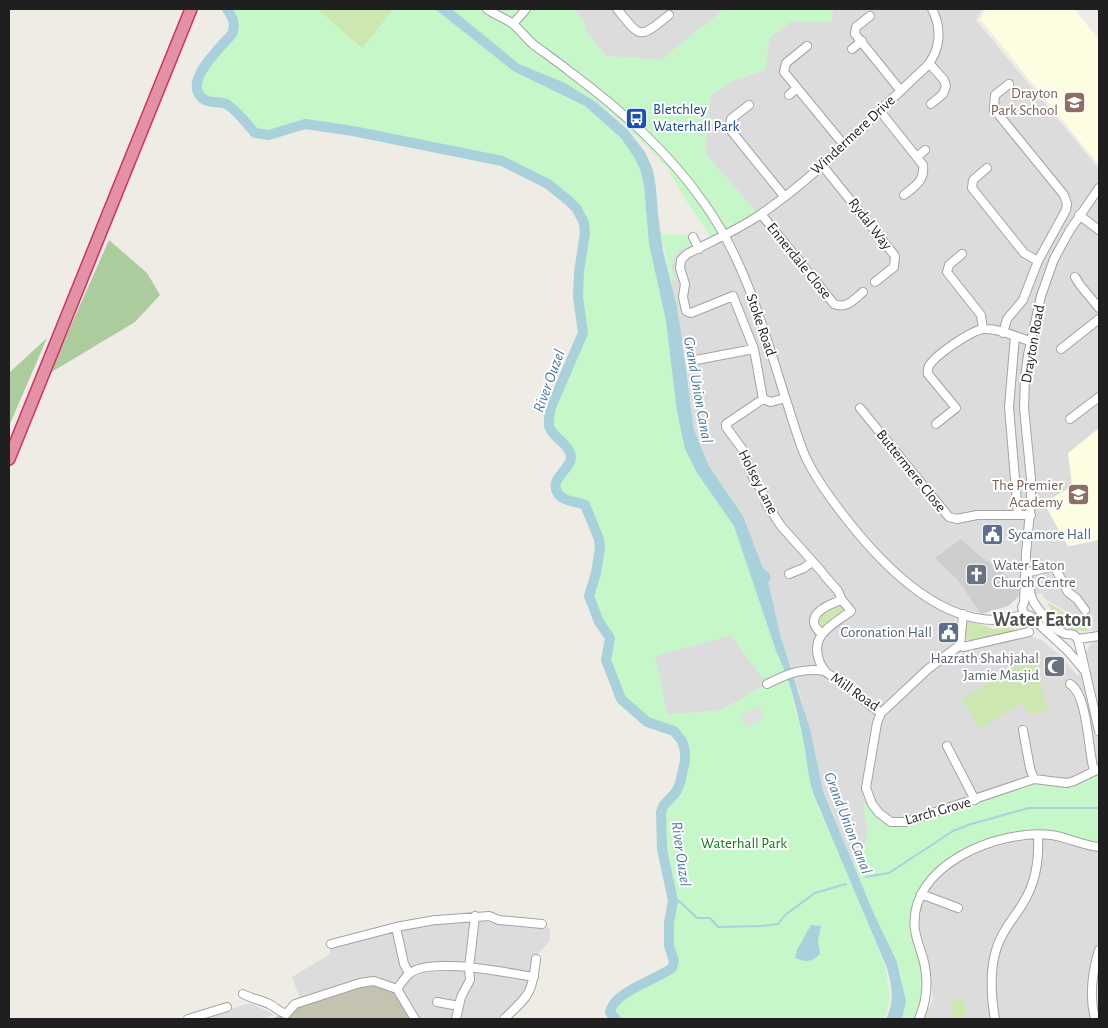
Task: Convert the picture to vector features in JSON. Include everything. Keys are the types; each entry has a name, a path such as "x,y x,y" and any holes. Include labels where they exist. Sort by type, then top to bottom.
{"highway":[{"path":"9,459 191,9"}],"street":[{"name":"Stoke Road","path":"487,9 513,24 533,45 580,79 627,118 670,160 703,201 725,235 746,281 785,398 810,465 857,533 912,586 938,604 963,614 996,620 1027,615"},
{"path":"513,24 526,9"},
{"path":"617,9 634,30 639,32 650,31 669,15"},
{"name":"Windermere Drive","path":"754,349 733,296 691,313 686,311 683,297 686,284 680,272 680,262 687,254 761,214 784,196 844,145 930,63 935,53 939,35 932,9"},
{"path":"870,16 856,27 856,34 901,91"},
{"path":"852,49 862,41"},
{"path":"807,46 786,63 784,72 844,145"},
{"path":"930,63 944,80 946,86 943,94 931,104"},
{"path":"1003,333 1007,319 1023,300 1038,261 1068,204 1062,193 994,109 995,95 1009,84"},
{"path":"788,96 797,88"},
{"path":"749,104 731,119 729,128 784,196"},
{"path":"880,111 923,165 923,176 920,182 904,195"},
{"path":"917,157 926,150"},
{"name":"Rydal Way","path":"822,165 895,256 894,267 876,282"},
{"path":"987,168 973,180 972,188 1024,253 1038,261"},
{"name":"Drayton Road","path":"1024,604 1031,478 1024,400 1026,365 1030,341 1041,296 1052,265 1079,215 1099,188"},
{"name":"Ennerdale Close","path":"761,214 834,304 846,306 863,292"},
{"path":"1079,215 1099,230"},
{"path":"693,238 699,249"},
{"path":"962,254 949,265 947,272 981,315 983,329"},
{"path":"1075,277 1099,308"},
{"path":"1061,348 1099,319"},
{"path":"936,424 956,408 930,376 928,367 931,363 962,338 983,329 1030,341"},
{"name":"Drayton Road","path":"1015,336 1009,408 1018,515"},
{"path":"696,360 754,349 763,399 771,402 785,398"},
{"path":"1070,419 1099,397"},
{"name":"Holsey Lane","path":"763,399 726,424 726,427 743,450 754,480 781,526 838,591 842,600"},
{"name":"Buttermere Close","path":"860,408 949,517 956,519 977,516 1030,515"},
{"path":"789,574 804,568 812,562"},
{"path":"1026,573 1054,566 1068,592 1077,599 1085,610"},
{"name":"Drayton Road","path":"1026,573 1034,601"},
{"path":"822,634 851,611 842,600"},
{"name":"Mill Road","path":"842,600 832,603 815,614 813,619 814,625 822,634 818,642 817,652 825,671 882,713 928,669 960,645"},
{"path":"1084,670 1068,651 1064,650 1061,645 1027,615 1022,608 1024,604 1034,601 1037,604 1038,610 1052,624 1067,634 1074,635 1084,659 1084,670 1099,731"},
{"path":"1027,615 1036,614 1038,610"},
{"path":"963,614 960,645 963,646 1029,632"},
{"path":"1061,645 1062,639 1067,634"},
{"path":"1068,651 1074,650 1078,642 1099,636"},
{"path":"767,684 794,672 812,669 825,671"},
{"path":"1070,684 1076,690 1080,700 1097,770"},
{"name":"Larch Grove","path":"882,713 877,723 866,788 872,804 878,813 890,822 906,822 1034,779 1067,783 1074,782 1097,770"},
{"path":"1023,730 1034,779"},
{"path":"947,746 974,800"},
{"path":"995,1019 991,996 996,948 1004,929 1022,904 1034,881 1039,857 1038,835"},
{"path":"919,1019 925,999 926,985 925,968 915,930 916,910 921,894 928,882 939,870 969,852 1020,836 1051,835 1099,848"},
{"path":"921,894 958,908"},
{"path":"456,1019 461,997 470,980 469,968 476,916"},
{"path":"331,944 396,926 476,916 489,916 499,920 542,924"},
{"path":"396,926 404,964 409,973"},
{"path":"1095,1019 1091,993 1092,977 1098,955"},
{"path":"504,1019 529,994 534,977 536,959"},
{"path":"397,989 409,973 420,968 440,965 534,977"},
{"path":"243,994 286,1014 295,1004 360,983 374,981 397,989 415,1019"},
{"path":"437,1002 459,1006"},
{"path":"188,1019 227,1008"}],"shaded area":[{"path":"574,9 725,9 661,60 606,56 584,29 585,22"},
{"path":"833,9 982,9 976,20 1099,169 1099,631 1093,631 1078,618 1045,599 1042,593 1018,597 1008,606 981,614 960,608 955,621 957,633 955,643 961,654 972,649 1016,638 1028,636 1040,639 1061,656 1077,675 1091,671 1086,652 1092,642 1099,641 1099,766 1068,780 1033,781 898,820 880,810 873,800 863,805 868,829 863,858 853,863 823,791 802,701 780,634 763,568 743,516 709,466 694,430 685,355 671,282 675,279 671,269 673,257 683,247 691,244 693,248 757,213 705,153 710,97 731,81 765,70 769,38 790,22 831,22"},
{"name":"Drayton Park School","path":"986,9 1074,9 1099,40 1099,165 980,19"},
{"name":"The Premier Academy","path":"1099,428 1099,540 1070,546 1067,545 1044,503 1072,486 1068,453"},
{"name":"Water Eaton Church Centre","path":"961,539 1019,588 1018,597 1008,606 981,614 958,580 935,558"},
{"path":"731,635 767,684 722,710 667,715 655,656"},
{"path":"759,706 764,718 746,727 741,716"},
{"path":"1045,839 1099,850 1099,939 1095,964 1095,1019 924,1019 933,1000 929,963 919,926 922,899 936,876 971,854 1011,842"},
{"path":"478,919 495,924 550,928 550,941 534,958 527,993 502,1019 419,1019 402,989 300,999 292,977 330,954 330,946 400,929"},
{"path":"391,984 412,1019 270,1019 282,1015 297,1006 360,985"},
{"path":"251,1003 275,1015 261,1019 199,1019"}],"green space":[{"name":"Waterhall Park","path":"230,9 317,9 362,48 394,9 435,9 513,71 585,106 621,138 634,157 640,169 644,186 649,244 666,321 677,412 685,449 697,473 734,526 776,651 785,668 804,743 813,793 848,873 886,969 890,998 888,1009 883,1019 616,1019 610,1013 612,1004 620,996 672,968 674,961 669,946 669,923 673,901 662,849 661,812 663,806 676,792 680,783 685,761 685,751 682,741 674,731 647,722 621,699 606,660 610,638 599,622 589,596 596,573 600,548 599,539 585,505 562,498 557,492 556,487 571,457 568,448 551,430 549,419 551,407 583,333 578,297 579,272 585,233 584,223 577,209 548,184 502,161 353,131 305,124 269,135 255,133 228,105 222,102 205,100 197,91 200,74 206,64 232,34 234,25","holes":["731,635 767,684 722,710 667,715 655,656"]},
{"path":"317,9 394,9 362,49"},
{"path":"452,9 513,9 522,19 529,9 574,9 585,22 584,29 606,56 661,60 725,9 833,9 831,22 790,22 769,38 765,70 731,81 710,97 705,153 757,213 712,239 667,168 653,152 611,113 581,92 519,64"},
{"path":"661,234 688,235 692,245 681,250 674,257 672,267 675,279 671,282"},
{"path":"109,240 147,273 160,295 135,322 50,373"},
{"path":"47,338 9,426 9,373"},
{"path":"1047,602 1078,621 1090,631 1068,628 1058,620"},
{"path":"841,605 844,609 843,614 821,630 818,628 817,616 834,606"},
{"path":"968,622 993,629 1014,627 1014,629 1013,632 972,642 964,637 964,628"},
{"path":"1036,663 1042,691 1049,710 1030,715 1022,703 979,729 962,699 988,684 987,680 1010,668"},
{"path":"1099,773 1099,844 1051,832 967,850 926,883 913,905 913,932 923,970 923,992 916,1019 902,1019 902,977 853,863 863,858 868,829 863,805 867,803 886,821 896,825 910,826 1032,784 1068,787"},
{"path":"964,999 966,1019 952,1019 952,1000"}],"water":[{"path":"435,9 452,9 519,64 565,83 596,102 628,130 645,152 653,170 663,251 676,303 694,430 709,466 743,516 763,568 769,573 771,579 768,582 780,634 810,729 823,791 874,914 897,962 906,1001 902,1019 886,1019 892,1000 887,968 813,793 802,732 793,696 734,526 697,473 685,449 677,412 666,321 649,244 644,186 640,169 621,138 585,106 513,71"},
{"path":"811,925 821,926 818,941 820,954 808,961 795,958 797,950"}],"waterway":[{"name":"River Ouzel","path":"227,9 233,21 232,34 206,64 200,74 197,91 205,100 228,105 255,133 269,135 305,124 353,131 502,161 548,184 577,209 584,223 585,233 579,272 578,297 583,333 551,407 549,419 551,430 568,449 571,458 558,478 556,487 557,492 562,498 585,505 599,539 600,548 596,573 589,596 599,622 610,638 606,660 621,699 647,722 674,731 682,741 685,751 685,761 680,783 676,792 663,806 661,812 662,849 673,901 669,923 669,946 674,961 672,968 665,973 636,987 618,999 610,1013 616,1019"},
{"name":"Grand Union Canal","path":"866,877 889,873 953,831 971,824 1029,808 1099,808"},
{"path":"672,905 679,901 697,918 710,918 718,927 778,924 785,915 815,893 846,884"}],"place":[{"name":"Drayton Park School","path":"1074,102"},
{"name":"Bletchley Waterhall Park","path":"637,118"},
{"name":"The Premier Academy","path":"1079,494"},
{"name":"Sycamore Hall","path":"992,534"},
{"name":"Water Eaton Church Centre","path":"977,574"},
{"name":"Coronation Hall","path":"948,632"},
{"name":"Hazrath Shahjahal Jamie Masjid","path":"1055,667"}],"district":[{"name":"Water Eaton","path":"1042,620"}]}
